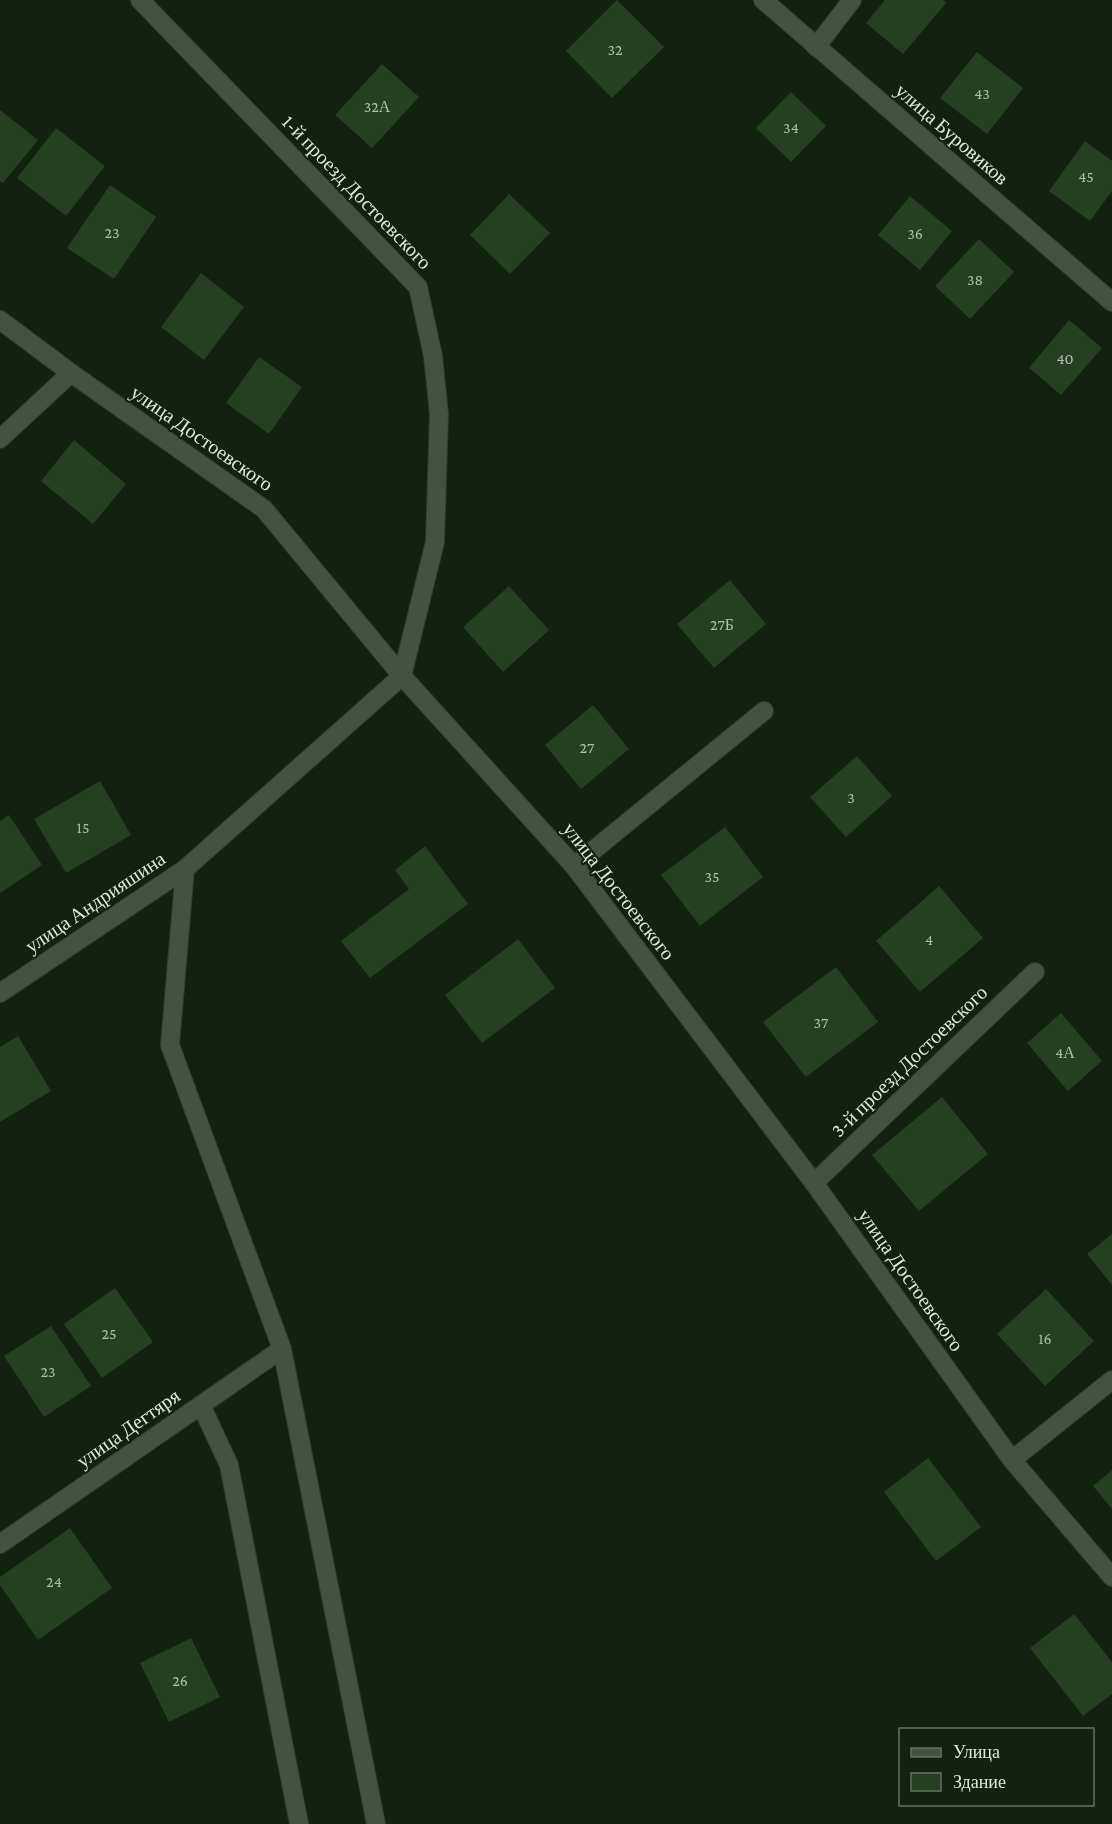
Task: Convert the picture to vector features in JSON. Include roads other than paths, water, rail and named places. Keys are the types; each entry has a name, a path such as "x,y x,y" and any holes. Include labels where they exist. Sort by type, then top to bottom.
{"street":[{"name":"1-й проезд Достоевского","path":"140,0 418,287 433,356 438,414 435,542 402,676"},
{"name":"улица Буровиков","path":"763,0 1112,302"},
{"path":"816,47 852,0"},
{"name":"улица Достоевского","path":"0,321 264,508 402,676 574,866 814,1183 1012,1460 1112,1577"},
{"path":"0,330 71,373 0,439"},
{"name":"улица Андрияшина","path":"0,993 185,869 402,676"},
{"path":"574,866 764,711"},
{"path":"185,869 170,1045 282,1349 376,1824"},
{"name":"3-й проезд Достоевского","path":"814,1183 1035,972"},
{"name":"улица Дегтяря","path":"0,1544 282,1349"},
{"path":"1012,1460 1112,1380"},
{"path":"201,1405 229,1466 299,1824"}]}
